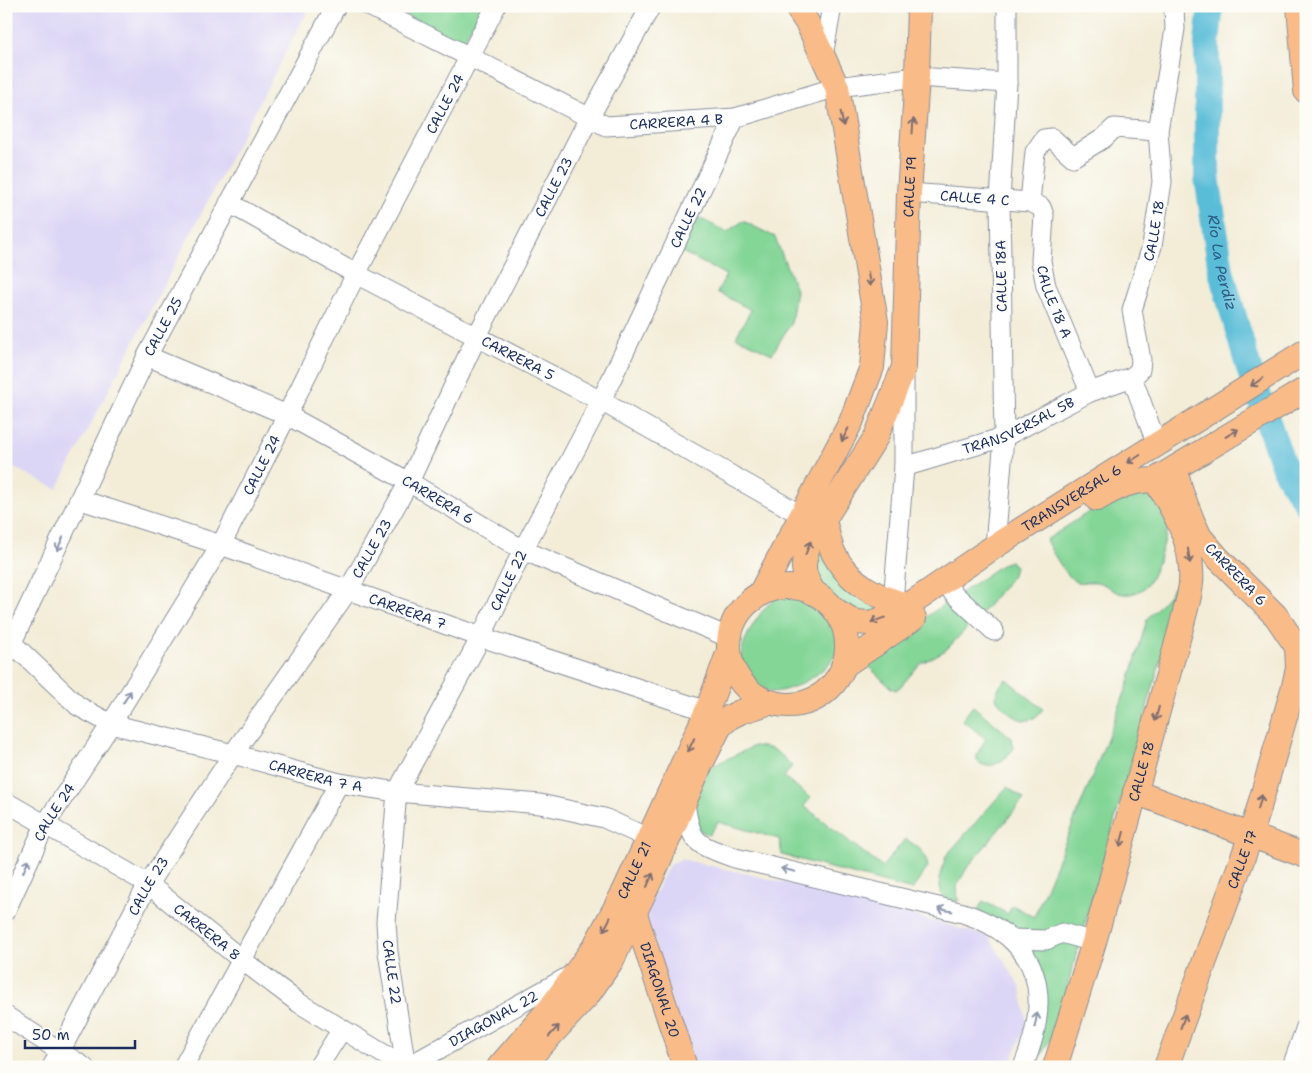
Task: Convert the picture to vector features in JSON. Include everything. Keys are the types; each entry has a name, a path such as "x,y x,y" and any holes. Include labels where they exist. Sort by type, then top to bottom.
{"main road":[{"path":"749,602 760,594 813,518 852,422 872,366 876,322 837,87 808,24 796,6"},
{"name":"CALLE 19","path":"814,593 804,577 804,561 813,518 876,437 904,367 909,193 917,77 919,6"},
{"path":"1298,6 1306,90"},
{"name":"TRANSVERSAL 6","path":"835,610 855,622 869,623 880,620 901,603 1302,354"},
{"name":"TRANSVERSAL 6","path":"843,666 1046,530 1121,485 1155,480 1306,388"},
{"name":"CARRERA 6","path":"1183,463 1181,492 1200,537 1218,558 1276,616 1297,647"},
{"name":"CALLE 18","path":"1055,1067 1094,942 1181,628 1191,584 1190,554 1182,526 1155,480"},
{"path":"813,518 848,575 871,592 901,603"},
{"name":"CALLE 21","path":"499,1067 551,1007 579,971 612,914 707,711 730,644 734,624 740,612 749,602 764,592 780,588 798,588 814,593 835,610 845,631 846,655 843,666 834,682 822,694 806,702 788,705 770,702 755,695 742,683 733,668 730,644"},
{"name":"CALLE 17","path":"1166,1067 1251,836 1294,686 1298,668 1297,647"},
{"name":"CALLE 21","path":"521,1067 587,996 612,960 635,914 698,770 720,726 730,717 740,712 770,702"},
{"path":"1135,792 1306,856"},
{"name":"DIAGONAL 20","path":"635,914 685,1067"}],"street":[{"name":"CALLE 25","path":"9,649 81,500 147,356 336,6"},
{"name":"CARRERA 4 B","path":"369,6 606,126 735,118 837,87 917,77 1007,83"},
{"name":"CALLE 24","path":"6,910 45,825 111,724 221,545 287,416 356,274 496,6"},
{"name":"CALLE 23","path":"56,1059 148,884 233,754 349,589 409,482 477,336 589,118 651,6"},
{"path":"823,56 832,6"},
{"name":"CALLE 18A","path":"995,546 1004,437 1000,200 1007,83 1007,6"},
{"name":"CALLE 18","path":"1132,377 1140,370 1141,360 1132,310 1152,246 1162,182 1158,131 1175,29 1174,6"},
{"name":"CALLE 22","path":"406,1067 388,952 386,922 397,792 481,637 522,550 601,401 735,118"},
{"name":"CALLE 18 A","path":"1090,392 1046,286 1041,261 1044,215 1035,204 1035,152 1044,139 1052,138 1073,157 1104,138 1114,128 1158,131"},
{"name":"CALLE 4 C","path":"909,193 1035,204"},
{"name":"CARRERA 5","path":"229,203 356,274 601,401 813,518"},
{"name":"CARRERA 6","path":"147,356 287,416 409,482 522,550 730,644"},
{"name":"CALLE 19","path":"901,603 904,367"},
{"path":"1132,377 1166,439"},
{"name":"TRANSVERSAL 5B","path":"904,467 1004,437 1090,392 1132,377"},
{"name":"CARRERA 7","path":"81,500 221,545 481,637 707,711"},
{"path":"953,593 994,631"},
{"name":"CARRERA 7 A","path":"9,649 78,706 111,724 233,754 339,783 397,792 540,804 604,818 648,838"},
{"path":"183,1067 339,783"},
{"name":"CARRERA 8","path":"6,802 148,884 299,1004 406,1067"},
{"path":"685,803 687,820 692,835 702,846 735,858 962,914 983,920 1003,932 1020,948 1030,964 1038,986 1038,1008 1025,1062 1050,1067"},
{"path":"1012,939 1046,940 1062,933 1094,942"},
{"name":"DIAGONAL 22","path":"406,1067 579,971"},
{"path":"6,1016 56,1059 84,1067"},
{"path":"1292,1067 1306,1027"},
{"path":"318,1067 342,1029"}],"shaded area":[{"path":"6,6 310,6 57,489 8,465 6,468"},
{"path":"681,859 857,899 989,937 1021,988 1027,1023 1009,1067 691,1067 645,913 669,865"}],"green space":[{"path":"388,6 482,6 462,44"},
{"path":"697,217 727,232 743,221 775,237 796,290 791,323 772,354 736,337 751,310 717,292 726,275 682,252"},
{"path":"1144,492 1155,495 1168,519 1167,533 1161,554 1153,575 1145,587 1135,593 1124,594 1118,593 1100,583 1077,582 1073,580 1060,564 1046,540 1113,496"},
{"path":"819,546 883,610 870,615 859,614 844,607 830,595 812,575"},
{"path":"1011,561 1015,566 1013,575 988,606 946,650 920,664 896,690 891,688 867,665 868,657 1004,563"},
{"path":"1181,575 1178,599 1054,1033 1041,1055 1029,1060 1045,990 978,910 983,901 1008,914 1012,905 1034,917 1129,682 1147,619 1168,596"},
{"path":"787,591 798,593 814,604 835,627 838,633 839,644 835,656 814,676 801,684 787,689 775,692 764,691 754,685 747,676 741,658 742,651 752,626 763,610 774,599"},
{"path":"1006,679 1043,709 1038,715 1029,720 1019,719 1000,704 996,694"},
{"path":"973,706 1012,738 1014,748 997,764 987,766 977,761 977,754 986,739 962,720"},
{"path":"754,746 771,749 783,757 792,766 784,777 811,798 804,806 882,867 905,839 918,847 925,857 928,867 912,890 782,855 779,839 718,822 709,835 699,830 692,804 704,770"},
{"path":"1007,787 1024,799 967,868 957,886 958,902 942,897 939,879 946,856"}],"waterway":[{"name":"Río La Perdiz","path":"1211,6 1207,41 1207,177 1221,271 1248,366 1285,470 1306,503"}]}
